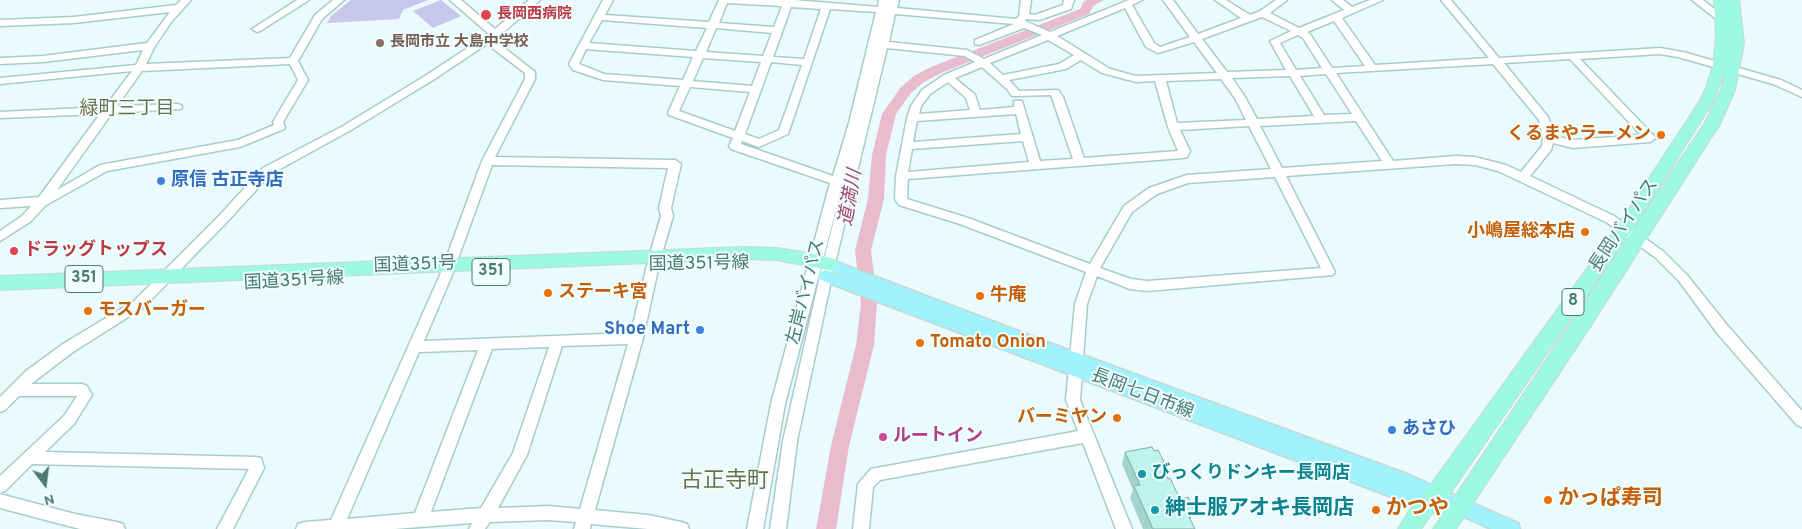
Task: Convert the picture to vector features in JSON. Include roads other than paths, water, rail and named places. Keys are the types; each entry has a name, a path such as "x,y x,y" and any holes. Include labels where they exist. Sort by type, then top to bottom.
{"highway":[{"path":"1715,0 1723,20"},
{"name":"長岡バイパス","path":"1721,0 1726,67"},
{"name":"長岡バイパス","path":"1444,529 1581,325 1726,67 1737,43 1732,0"},
{"path":"1737,43 1744,19 1743,0"},
{"name":"長岡バイパス","path":"1409,529 1631,233"},
{"name":"国道351号線","path":"0,294 161,282 654,261 767,264 821,268"},
{"name":"351","path":"0,283 161,282"}],"main road":[{"name":"長岡七日市線","path":"821,268 852,278 1075,364 1394,490 1458,506 1511,529"}],"street":[{"path":"0,237 26,219 42,202 139,68 150,46 176,8 186,0"},
{"path":"257,29 304,0"},
{"path":"293,61 318,17 339,0"},
{"path":"336,528 448,269 488,161 530,79 530,72 455,0"},
{"path":"0,406 31,375 68,348 132,310 221,221 261,177 274,166 377,111 491,36 535,0"},
{"path":"608,0 574,64 577,68 597,75 755,89"},
{"path":"826,6 784,132 759,144 673,113 725,0 788,2 826,6 888,5 1023,21 1106,71 1136,79 1373,69 1669,52 1782,84 1802,94"},
{"path":"1023,21 1026,0"},
{"path":"979,42 1023,21 1068,7 1069,0"},
{"path":"1168,0 1197,38 1240,97 1329,272 1148,286 1130,284 964,222 903,202 901,198 902,176 912,118 916,106 926,92 948,77 1046,34 1132,2 1150,45 1154,48 1171,47 1197,38 1263,13 1277,3"},
{"path":"1220,0 1248,18"},
{"path":"1263,0 1277,3"},
{"path":"1337,0 1351,11"},
{"path":"1321,119 1275,41 1378,0"},
{"path":"1446,0 1544,119 1549,138 1543,154 1523,177"},
{"path":"1697,0 1723,20"},
{"path":"788,2 735,146 832,180"},
{"name":"左岸バイパス","path":"755,529 776,413 821,268 884,46 888,5"},
{"name":"左岸バイパス","path":"778,529 790,441 821,268 854,123 888,5"},
{"path":"0,23 74,20 176,8"},
{"path":"1263,13 1307,36 1389,164"},
{"path":"1336,16 1373,69"},
{"path":"599,17 778,30"},
{"path":"0,61 43,59 150,46"},
{"path":"583,46 698,56 807,62"},
{"path":"884,46 967,53 982,62 1016,94 1026,137 1036,165"},
{"path":"1001,78 1062,66 1080,56"},
{"path":"1549,138 1573,144 1650,138 1572,57"},
{"path":"0,81 139,68 293,61"},
{"path":"0,204 42,202 56,198 104,168 240,143 280,127 278,122 303,80 293,61"},
{"path":"948,77 971,97 976,114"},
{"path":"902,176 1183,154 1184,151 1174,127 1160,79"},
{"path":"1016,94 1051,91 1057,94 1080,162"},
{"path":"0,115 177,107"},
{"path":"912,118 1020,110"},
{"path":"1174,127 1359,117"},
{"path":"908,146 1026,137"},
{"path":"1124,529 1073,400 1080,304 1093,270 1128,209 1153,191 1186,179 1278,171 1456,160 1475,161 1502,168 1631,233 1673,266 1726,333 1802,421"},
{"path":"488,161 675,164 665,208 667,216 654,261 636,338 584,522"},
{"path":"414,347 636,338"},
{"path":"476,529 511,471 526,440 557,342"},
{"path":"420,520 488,344"},
{"path":"0,486 69,420 85,395 82,390 15,390"},
{"path":"861,529 866,484 876,474 1086,436"},
{"path":"29,458 256,463 257,468 225,529"},
{"path":"0,502 117,529"},
{"path":"304,529 484,515 548,513 584,522 648,522 680,529"}],"waterway":[{"name":"道満川","path":"826,529 840,446 865,345 869,303 863,250 876,199 879,155 889,114 906,90 919,79 936,70 1085,11 1088,4 1098,0"}],"place":[{"name":"長岡西病院","path":"486,15"},
{"name":"長岡市立 大島中学校","path":"380,43"},
{"name":"くるまやラーメン","path":"1661,135"},
{"name":"原信 古正寺店","path":"161,181"},
{"name":"小嶋屋総本店","path":"1585,232"},
{"name":"ドラッグトップス","path":"14,251"},
{"name":"ステーキ宮","path":"548,293"},
{"name":"牛庵","path":"980,296"},
{"name":"モスバーガー","path":"88,311"},
{"name":"Shoe Mart","path":"700,330"},
{"name":"Tomato Onion","path":"920,343"},
{"name":"バーミヤン","path":"1117,418"},
{"name":"あさひ","path":"1392,430"},
{"name":"ルートイン","path":"883,437"},
{"name":"びっくりドンキー長岡店","path":"1142,474"},
{"name":"かっぱ寿司","path":"1548,500"},
{"name":"紳士服アオキ長岡店","path":"1155,510"},
{"name":"かつや","path":"1376,510"}],"district":[{"name":"緑町三丁目","path":"127,110"},
{"name":"古正寺町","path":"725,483"}]}
